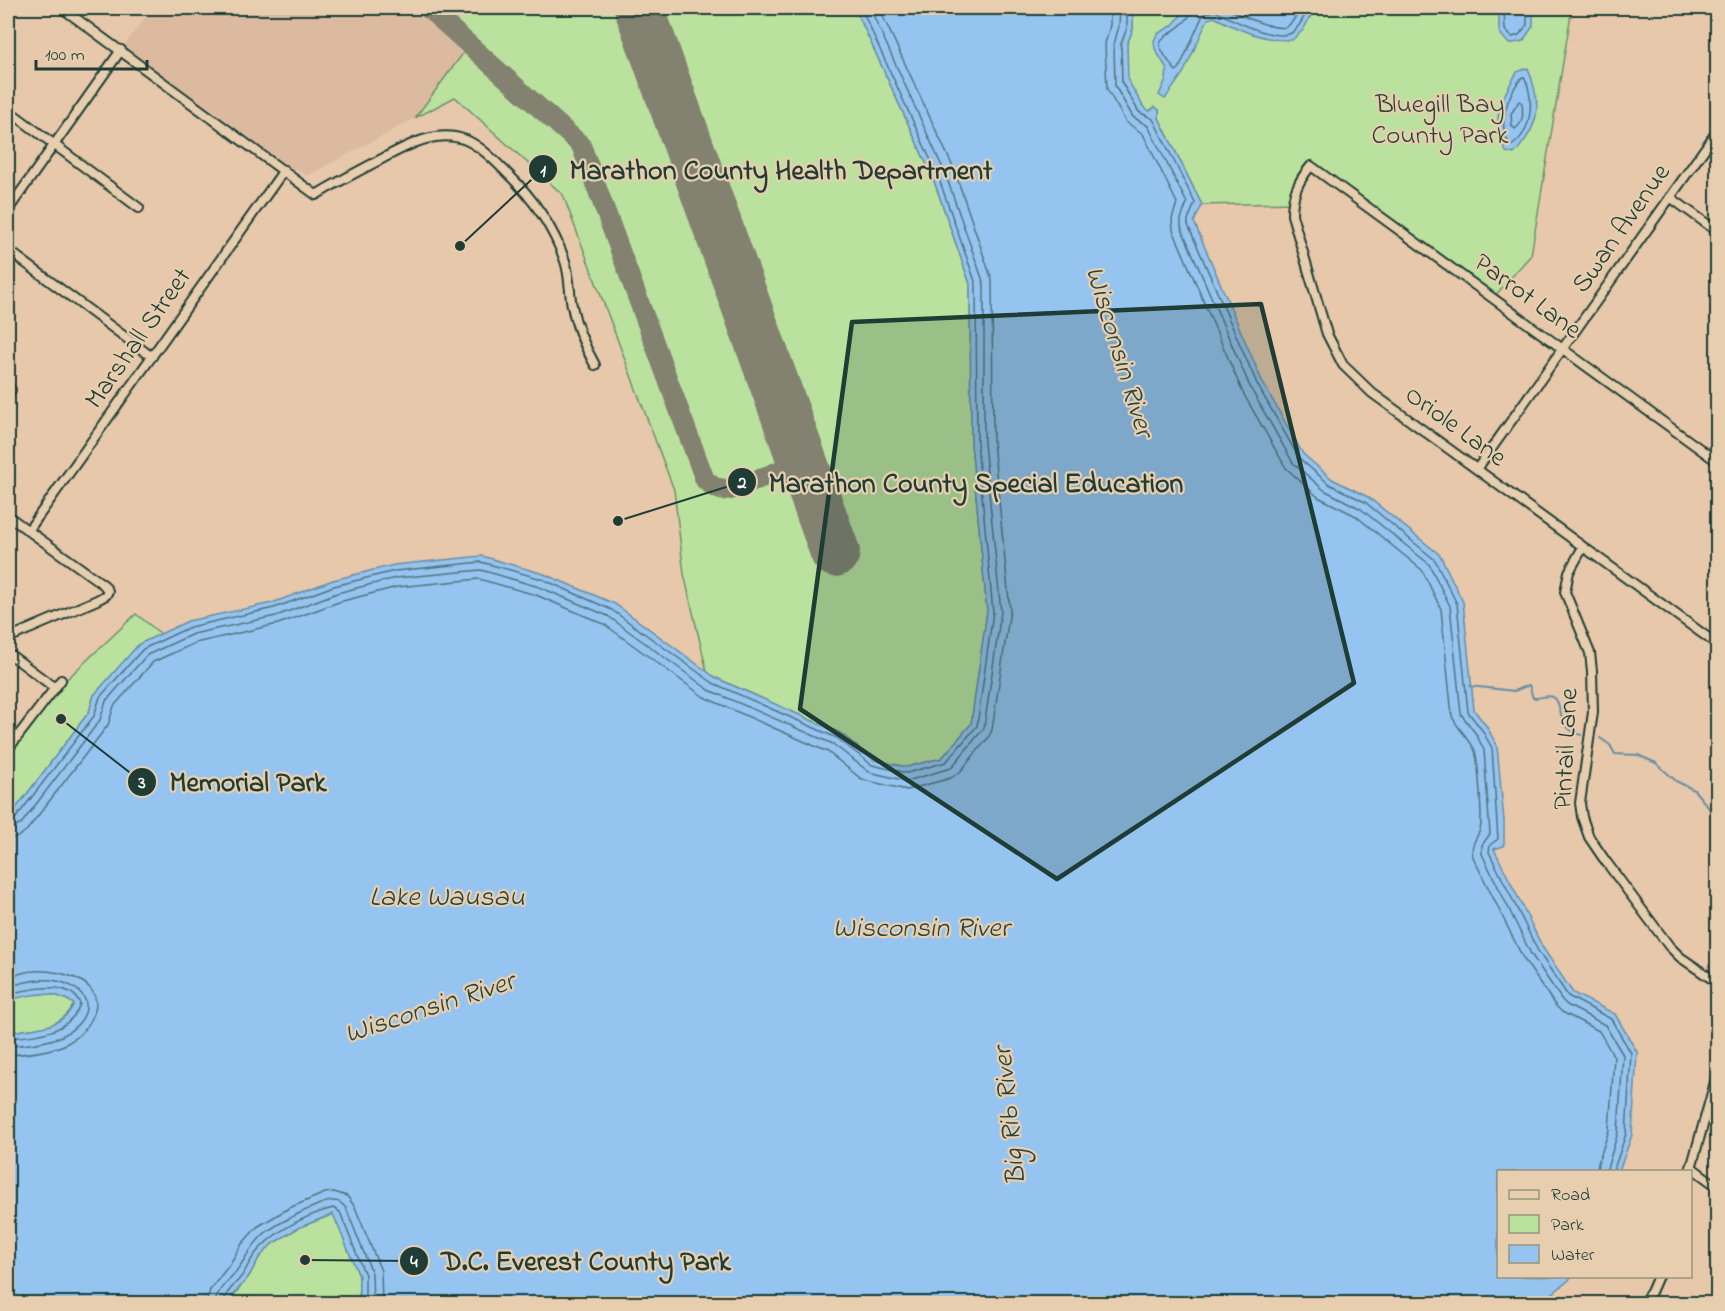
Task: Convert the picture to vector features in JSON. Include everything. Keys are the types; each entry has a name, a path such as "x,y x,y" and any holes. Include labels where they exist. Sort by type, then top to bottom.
{"street":[{"path":"62,8 73,10 121,50 316,195 422,140 443,136 456,137 472,144 519,184 540,209 550,226 567,269 572,306 578,327 595,365"},
{"path":"8,210 121,50"},
{"path":"8,110 139,208"},
{"name":"Swan Avenue","path":"1477,469 1718,130"},
{"name":"Parrot Lane","path":"1311,166 1718,462"},
{"name":"Oriole Lane","path":"1311,166 1296,189 1292,203 1292,215 1327,334 1337,356 1351,374 1372,393 1718,645"},
{"name":"Marshall Street","path":"28,531 284,170"},
{"path":"1670,197 1718,232"},
{"path":"8,249 152,357"},
{"path":"8,516 104,585 108,592 98,600 8,638"},
{"name":"Pintail Lane","path":"1583,547 1569,572 1566,592 1587,646 1592,670 1593,712 1580,803 1585,828 1604,859 1669,946 1680,957 1718,983"},
{"path":"8,653 55,688"},
{"path":"8,749 61,680"},
{"path":"1718,1071 1691,1169 1718,1187"},
{"path":"1642,1304 1657,1278"}],"highlighted area":[{"path":"1261,304 1354,683 1057,879 800,709 852,322"}],"shaded area":[{"path":"152,8 855,8 971,443 707,672 684,574 674,490 563,195 455,97 307,176 295,168 293,170 124,46"}],"green space":[{"path":"439,8 622,8 780,442 781,456 777,461 756,474 739,480 725,482 712,475 589,144"},
{"path":"658,8 855,8 933,178 970,284 971,443 987,611 971,724 942,758 907,767 874,760 840,733 707,672 684,574 674,490 563,195 455,97 415,118 464,52 572,148 580,161 695,479 710,495 723,500 779,481 788,483 799,493 821,555 852,544"},
{"name":"Bluegill Bay County Park","path":"1133,8 1563,8 1563,11 1571,14 1531,255 1493,298 1311,166 1292,203 1202,205 1159,118 1159,110 1155,107 1149,111 1144,108 1127,80 1127,44 1133,29"},
{"path":"136,614 161,634 139,644 94,695 89,712 8,819 8,757 68,678"},
{"path":"35,993 56,996 74,1004 62,1019 54,1023 8,1033 8,1000"},
{"path":"334,1214 359,1276 359,1303 227,1304 249,1276 259,1258 272,1244 298,1228"}],"water":[{"name":"Lake Wausau","path":"855,8 1133,8 1133,29 1127,44 1128,80 1144,108 1150,111 1155,107 1159,110 1159,118 1202,205 1194,222 1263,383 1303,454 1332,479 1368,497 1440,555 1463,602 1474,710 1487,727 1497,746 1504,846 1494,849 1543,948 1573,993 1615,1014 1637,1052 1632,1135 1619,1170 1497,1170 1497,1278 1570,1278 1569,1280 1540,1304 359,1303 359,1276 333,1214 298,1228 272,1244 259,1258 249,1276 227,1303 8,1303 8,1033 54,1023 62,1019 74,1004 50,994 8,1000 8,819 89,712 94,695 139,644 188,621 272,603 333,580 394,565 482,556 544,574 615,604 716,678 840,733 874,760 907,767 942,758 971,724 987,611 971,443 970,284 933,178"},
{"path":"1187,8 1315,8 1303,30 1292,40 1262,37 1214,17 1208,19 1184,72 1165,99 1159,95 1166,79 1167,69 1155,49 1154,41 1157,34 1172,26"},
{"path":"1499,8 1533,8 1533,26 1523,41 1509,44 1499,32"},
{"path":"1528,68 1536,93 1536,114 1530,133 1514,154 1506,152 1501,140 1499,110 1517,72"}],"waterway":[{"path":"1470,686 1514,691 1529,685 1533,698 1553,697 1558,704 1563,721 1572,731 1581,735"},
{"path":"1600,738 1610,745 1615,754 1638,755 1656,763 1676,781 1694,790 1718,819"}],"taxiway":[{"path":"428,8 581,145 705,480 714,487 731,490 804,461"}],"runway":[{"path":"639,8 835,552"}],"place":[{"name":"Marathon County Health Department","path":"460,246"},
{"name":"Marathon County Special Education","path":"618,521"},
{"name":"Memorial Park","path":"61,719"},
{"name":"D.C. Everest County Park","path":"305,1260"}],"water label":[{"name":"Wisconsin River","path":"1118,352"},
{"name":"Wisconsin River","path":"921,929"},
{"name":"Wisconsin River","path":"430,1009"},
{"name":"Big Rib River","path":"1011,1116"}]}
